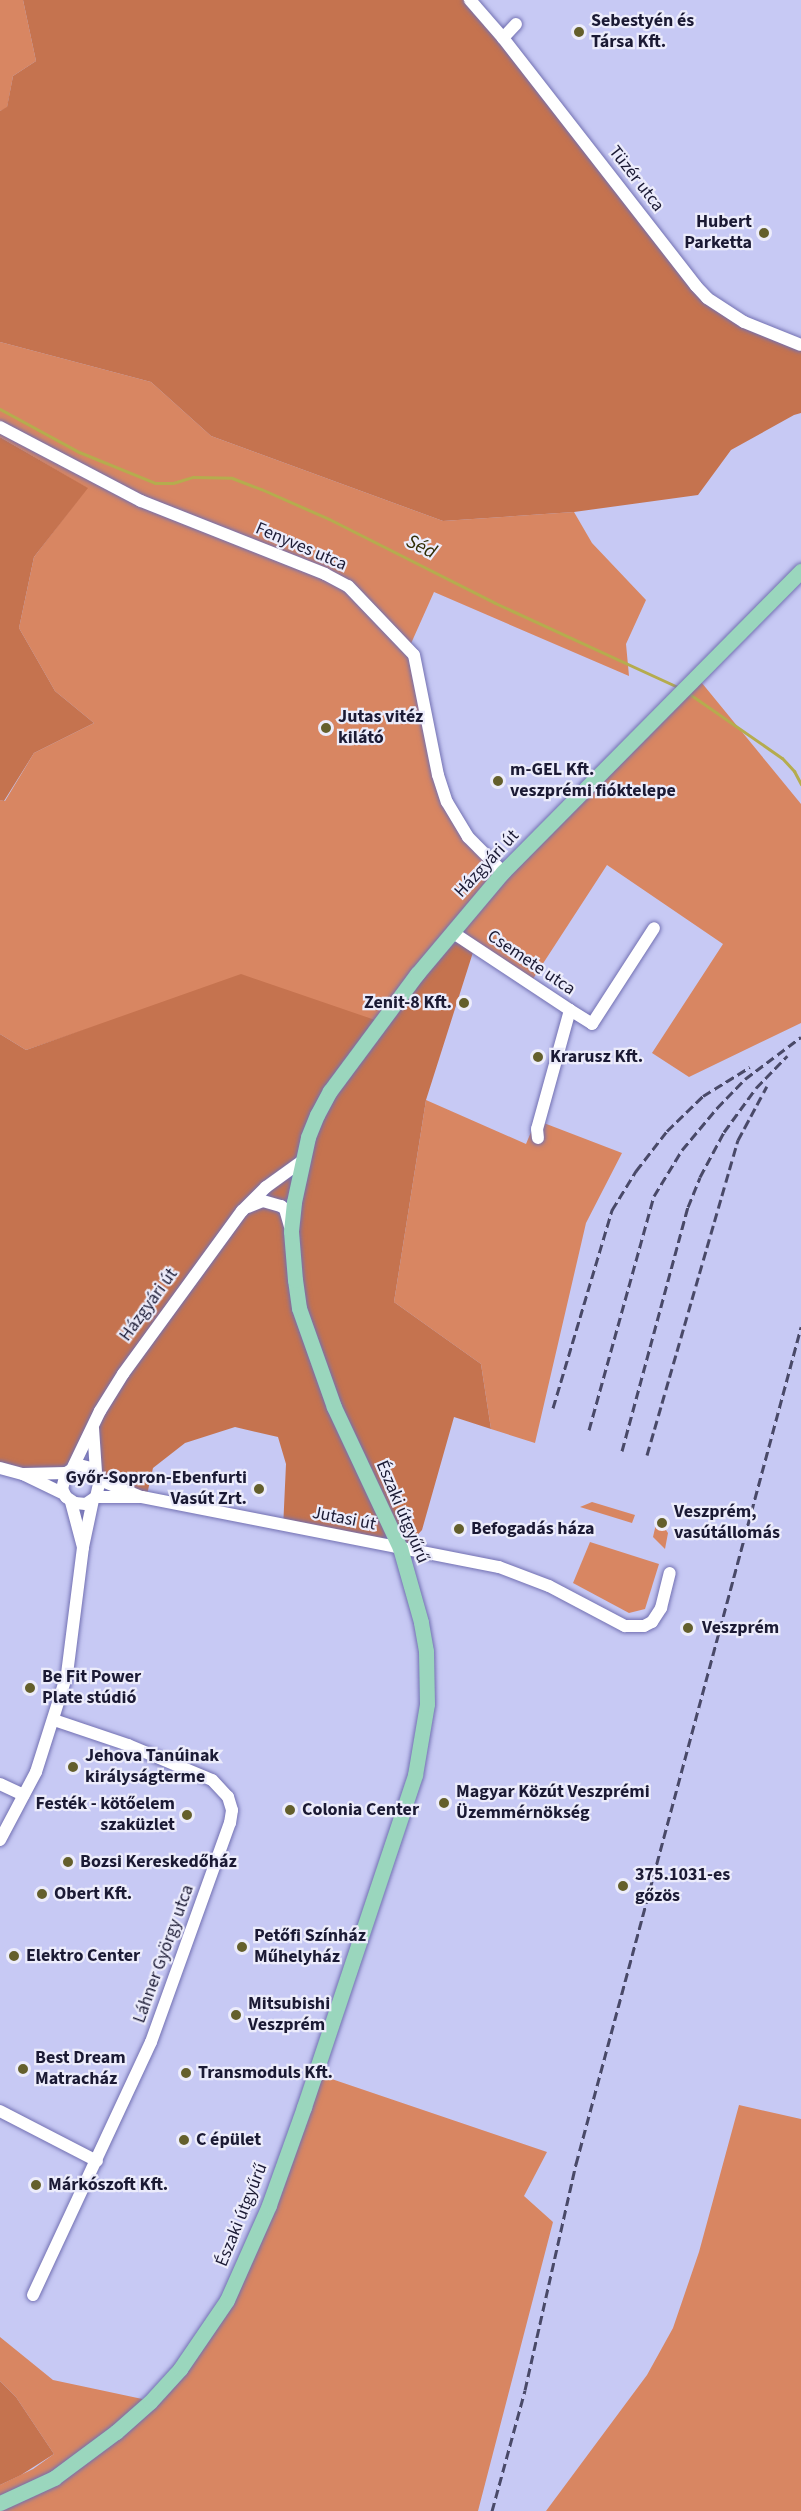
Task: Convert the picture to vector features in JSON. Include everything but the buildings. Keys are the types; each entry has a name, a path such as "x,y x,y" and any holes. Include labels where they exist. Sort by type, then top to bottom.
{"main road":[{"name":"Házgyári út","path":"302,1161 308,1137 330,1091 417,974 452,932 504,873 801,571"},
{"name":"Északi útgyűrű","path":"0,2503 54,2478 116,2432 150,2402 202,2339 227,2301 249,2254 304,2107 411,1786 421,1746 427,1704 426,1652 419,1614 400,1548 334,1407 299,1308 291,1231 302,1161"}],"street":[{"name":"Tüzér utca","path":"470,0 503,38 707,298 744,322 801,345"},
{"path":"503,38 516,24"},
{"name":"Fenyves utca","path":"0,428 141,501 325,574 348,586 414,655 438,775 447,802 468,837 504,873"},
{"path":"570,1010 592,1024 654,928"},
{"name":"Csemete utca","path":"452,932 570,1010 537,1129 538,1138"},
{"name":"Házgyári út","path":"69,1470 123,1374 242,1211 266,1187 302,1161"},
{"path":"242,1211 263,1201 272,1203 285,1209 291,1231"},
{"path":"0,1840 36,1772 67,1674 83,1547 98,1476 93,1426"},
{"name":"Jutasi út","path":"23,1474 69,1470 83,1465 98,1476 142,1497"},
{"name":"Jutasi út","path":"0,1468 23,1474 82,1504 94,1498 142,1497 514,1571 549,1586 625,1626 644,1626 658,1615 670,1573"},
{"path":"69,1470 62,1483 83,1547"},
{"name":"Láhner György utca","path":"33,2295 151,2042 230,1823 232,1810 228,1797 212,1780 128,1745 54,1720"},
{"path":"0,1784 24,1795"},
{"path":"0,2111 96,2161"}],"shaded area":[{"path":"0,0 23,0 36,61 13,76 7,108 0,111"},
{"path":"23,0 472,0 685,270 730,313 801,341 801,413 731,450 698,495 574,512 443,521 211,436 151,382 0,342 0,111 7,107 13,76 36,61"},
{"path":"0,342 151,382 211,436 443,521 574,512 592,543 646,600 626,644 629,676 434,592 409,648 446,803 503,874 697,677 801,804 801,1023 689,1077 652,1053 723,944 607,865 531,982 454,932 378,1022 108,1022 26,1050 0,1034 0,800 5,801 34,753 94,723 55,691 19,628 34,557 87,488 0,437"},
{"path":"0,437 88,488 34,557 19,628 55,691 94,723 34,753 4,801 0,800"},
{"path":"454,932 475,946 426,1100 394,1302 481,1364 491,1429 454,1417 422,1530 410,1543 397,1550 283,1529 286,1464 278,1437 235,1427 185,1443 153,1468 146,1499 100,1479 95,1432 65,1471 0,1469 0,1034 26,1050 241,974 378,1021"},
{"path":"426,1100 526,1144 536,1120 622,1153 586,1223 535,1443 491,1429 481,1364 394,1302"},
{"path":"592,1502 635,1515 632,1523 580,1507"},
{"path":"656,1524 664,1527 668,1533 665,1549 653,1537"},
{"path":"590,1542 659,1564 645,1609 629,1613 573,1583"},
{"path":"314,2073 547,2152 524,2196 553,2222 478,2511 0,2511 0,2485 33,2469 54,2454 16,2397 0,2381 0,2337 53,2380 147,2400 225,2300"},
{"path":"739,2105 801,2119 801,2511 546,2511 647,2375 673,2328 699,2252"},
{"path":"0,2381 16,2397 54,2454 0,2485"}],"waterway":[{"name":"Séd","path":"0,409 79,452 155,483 173,483 193,477 232,478 261,489 329,519 495,603 680,688"},
{"name":"Séd","path":"688,693 782,758 794,771 801,784"}],"railway":[{"path":"589,1430 654,1196 682,1150 717,1108 745,1079 801,1037"},
{"path":"622,1451 688,1207 700,1177 724,1132 756,1088 787,1056"},
{"path":"553,1408 612,1210 636,1171 667,1131 703,1096 750,1067"},
{"path":"647,1455 738,1140 767,1086"},
{"path":"492,2511 525,2390 576,2164 801,1327"}],"place":[{"name":"Sebestyén és Társa Kft.","path":"579,32"},
{"name":"Hubert Parketta","path":"764,233"},
{"name":"Jutas vitéz kilátó","path":"326,728"},
{"name":"m-GEL Kft. veszprémi fióktelepe","path":"498,781"},
{"name":"Zenit-8 Kft.","path":"464,1003"},
{"name":"Krarusz Kft.","path":"538,1057"},
{"name":"Győr-Sopron-Ebenfurti Vasút Zrt.","path":"259,1489"},
{"name":"Veszprém, vasútállomás","path":"662,1523"},
{"name":"Befogadás háza","path":"459,1529"},
{"name":"Veszprém","path":"688,1628"},
{"name":"Be Fit Power Plate stúdió","path":"30,1688"},
{"name":"Jehova Tanúinak királyságterme","path":"73,1767"},
{"name":"Magyar Közút Veszprémi Üzemmérnökség","path":"444,1803"},
{"name":"Colonia Center","path":"290,1810"},
{"name":"Festék - kötőelem szaküzlet","path":"187,1815"},
{"name":"Bozsi Kereskedőház","path":"68,1862"},
{"name":"375.1031-es gőzös","path":"623,1886"},
{"name":"Obert Kft.","path":"42,1894"},
{"name":"Petőfi Színház Műhelyház","path":"242,1947"},
{"name":"Elektro Center","path":"14,1956"},
{"name":"Mitsubishi Veszprém","path":"236,2015"},
{"name":"Best Dream Matracház","path":"23,2069"},
{"name":"Transmoduls Kft.","path":"186,2073"},
{"name":"C épület","path":"184,2140"},
{"name":"Márkószoft Kft.","path":"36,2185"}]}
